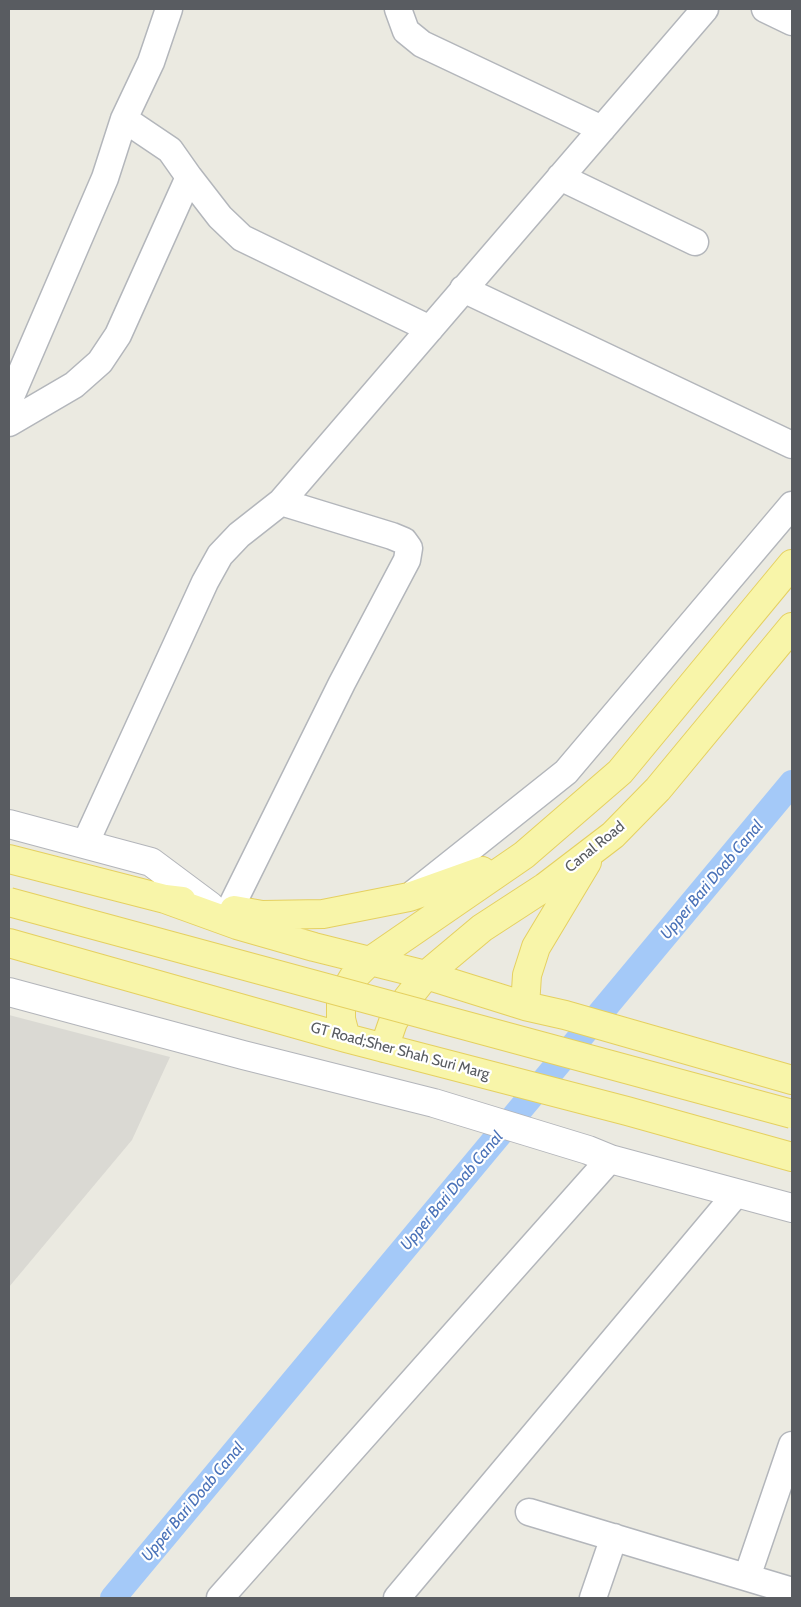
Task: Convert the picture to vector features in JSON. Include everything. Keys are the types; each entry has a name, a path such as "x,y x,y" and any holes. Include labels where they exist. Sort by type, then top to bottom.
{"main road":[{"path":"346,1038 341,1019 341,998 352,978 370,961 524,855 620,772 792,564"},
{"name":"Canal Road","path":"384,1048 393,1022 407,999 426,975 482,928 545,887 613,835 658,789 792,627"},
{"path":"525,1006 527,975 536,947 596,848"},
{"path":"9,859 165,899 262,914 324,914 409,897 458,881 524,855"},
{"path":"165,899 237,925 314,947 426,975 525,1006 564,1015 792,1080"},
{"path":"9,902 792,1114"},
{"name":"GT Road;Sher Shah Suri Marg","path":"9,943 346,1038 467,1068 792,1157"}],"street":[{"path":"9,401 105,178 124,119 151,62 169,9"},
{"path":"398,9 406,31 422,44 602,129"},
{"path":"85,844 205,582 220,555 239,535 281,502 705,9"},
{"path":"764,9 792,22"},
{"path":"124,119 170,150 220,217 242,238 430,329"},
{"path":"9,423 74,385 100,362 118,335 189,177"},
{"path":"560,177 695,242"},
{"path":"463,290 792,445"},
{"path":"9,824 151,862 220,908 407,560 409,548 404,541 392,536 281,502"},
{"path":"409,897 566,772 792,505"},
{"path":"9,992 252,1058 434,1103 599,1154 736,1194 792,1208"},
{"path":"220,1598 599,1154"},
{"path":"397,1598 736,1194"},
{"path":"747,1577 792,1445"},
{"path":"529,1512 792,1591"},
{"path":"593,1598 614,1537"}],"shaded area":[{"path":"9,1015 170,1057 132,1140 9,1287"}],"waterway":[{"name":"Upper Bari Doab Canal","path":"113,1598 792,783"}]}
